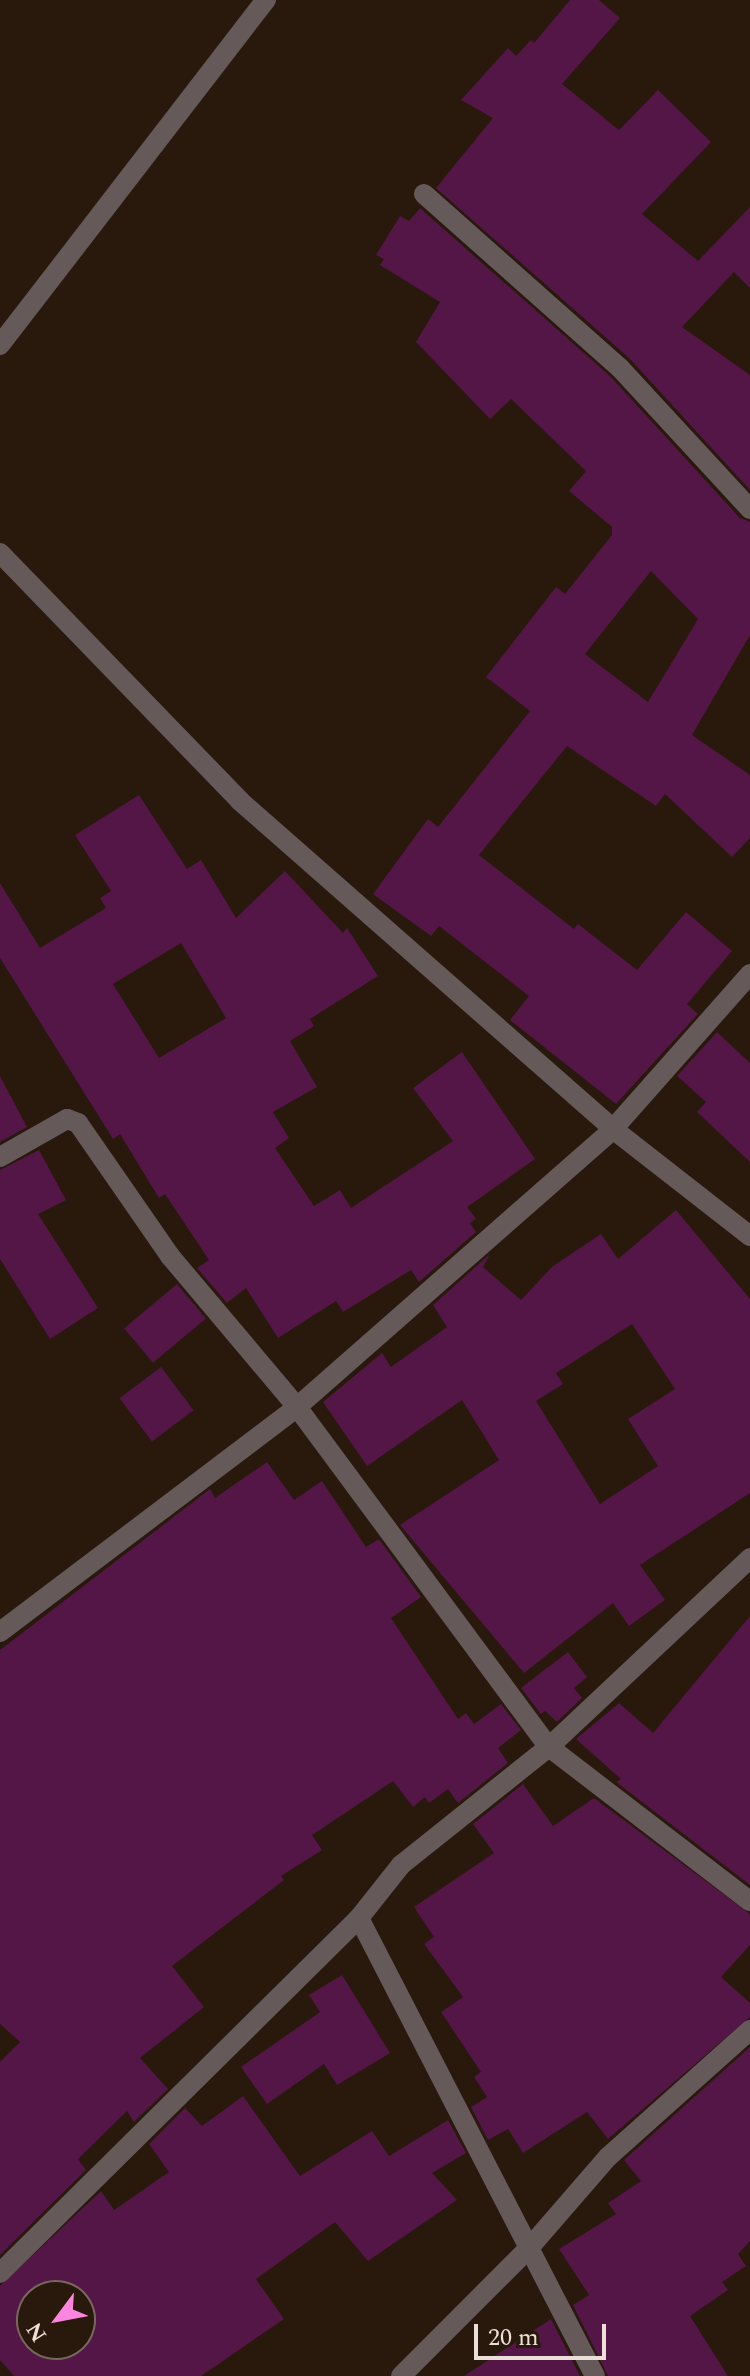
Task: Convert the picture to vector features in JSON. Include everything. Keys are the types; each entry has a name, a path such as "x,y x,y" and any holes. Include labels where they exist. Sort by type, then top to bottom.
{"street":[{"path":"0,345 266,0"},
{"path":"424,194 620,368 750,509"},
{"path":"0,553 240,801 613,1129 750,1236"},
{"path":"0,1632 297,1407 613,1129 750,974"},
{"path":"0,1157 67,1119 78,1123 170,1256 297,1407 549,1747 750,1901"},
{"path":"0,2273 359,1918 401,1865 549,1747 750,1558"},
{"path":"359,1918 595,2376"},
{"path":"401,2376 530,2247 608,2157 750,2030"}],"building":[{"path":"570,0 599,0 620,18 562,84 619,130 658,90 711,142 642,214 698,261 750,207 750,288 734,272 682,327 750,375 750,490 629,358 436,188 493,118 461,100 508,48 516,56 531,40 534,43"},
{"path":"420,208 611,377 740,518 750,522 750,635 692,735 750,775 750,838 732,857 665,794 656,806 567,746 479,855 574,929 578,924 637,970 686,912 732,951 687,1004 698,1014 616,1104 510,1020 529,996 439,926 431,936 373,894 428,819 438,827 530,711 486,677 556,587 565,594 612,535 612,527 569,491 586,471 511,399 490,419 416,342 440,302 380,265 384,259 376,255 400,216 409,221","holes":["651,571 698,619 648,702 585,654"]},
{"path":"139,795 187,869 201,860 236,918 285,871 343,933 347,928 378,976 310,1019 314,1026 290,1041 317,1087 273,1112 289,1138 275,1148 314,1206 340,1190 351,1208 453,1141 413,1088 462,1052 535,1159 467,1207 476,1219 470,1223 476,1232 419,1282 411,1270 343,1312 336,1301 278,1338 246,1288 227,1303 197,1268 209,1260 165,1194 159,1198 120,1134 113,1139 0,958 0,883 40,948 106,908 100,898 111,891 75,835","holes":["181,943 226,1018 159,1058 113,984"]},
{"path":"717,1032 750,1063 750,1162 697,1112 706,1102 677,1076"},
{"path":"0,1076 27,1127 0,1142"},
{"path":"39,1150 66,1200 38,1214 98,1308 50,1339 0,1259 0,1170"},
{"path":"676,1210 750,1299 750,1493 640,1565 665,1600 629,1626 613,1603 524,1673 400,1525 499,1460 462,1400 367,1466 323,1402 382,1353 391,1367 447,1327 433,1305 490,1254 483,1267 521,1300 553,1266 601,1234 618,1259","holes":["632,1324 675,1389 628,1419 658,1466 600,1504 536,1401 563,1384 556,1373"]},
{"path":"177,1284 206,1318 153,1363 124,1328"},
{"path":"161,1367 193,1410 152,1441 119,1398"},
{"path":"267,1462 294,1500 322,1481 366,1547 379,1539 421,1597 391,1618 458,1719 466,1713 474,1724 501,1704 521,1730 498,1748 508,1763 458,1803 448,1789 429,1803 425,1797 413,1807 393,1781 312,1835 322,1850 281,1876 284,1880 172,1966 204,2007 140,2058 168,2089 134,2122 127,2111 78,2159 86,2170 0,2255 0,2062 20,2042 0,2024 0,1650 210,1489 215,1498"},
{"path":"750,1616 750,1885 616,1782 621,1779 576,1739 619,1703 653,1733"},
{"path":"568,1652 587,1677 574,1688 582,1698 557,1722 545,1711 541,1714 521,1688"},
{"path":"523,1784 553,1826 594,1798 750,1914 750,1945 721,1977 750,2003 750,2017 608,2139 587,2112 523,2153 508,2129 488,2140 471,2107 487,2097 474,2077 481,2072 441,2012 463,1997 424,1944 434,1937 414,1907 494,1853 473,1824"},
{"path":"342,1975 390,2053 337,2085 324,2064 267,2104 241,2067 320,2012 309,1995"},
{"path":"750,2047 750,2241 738,2254 746,2266 722,2282 728,2290 690,2316 728,2376 608,2376 573,2305 589,2295 559,2249 616,2214 608,2203 641,2181 624,2160"},
{"path":"243,2096 300,2176 372,2131 389,2156 448,2120 466,2153 432,2173 457,2200 368,2261 335,2222 256,2279 284,2319 201,2376 14,2376 0,2360 0,2286 101,2191 114,2210 169,2172 149,2144 185,2108 202,2126"},
{"path":"551,2319 580,2376 464,2376"}]}
